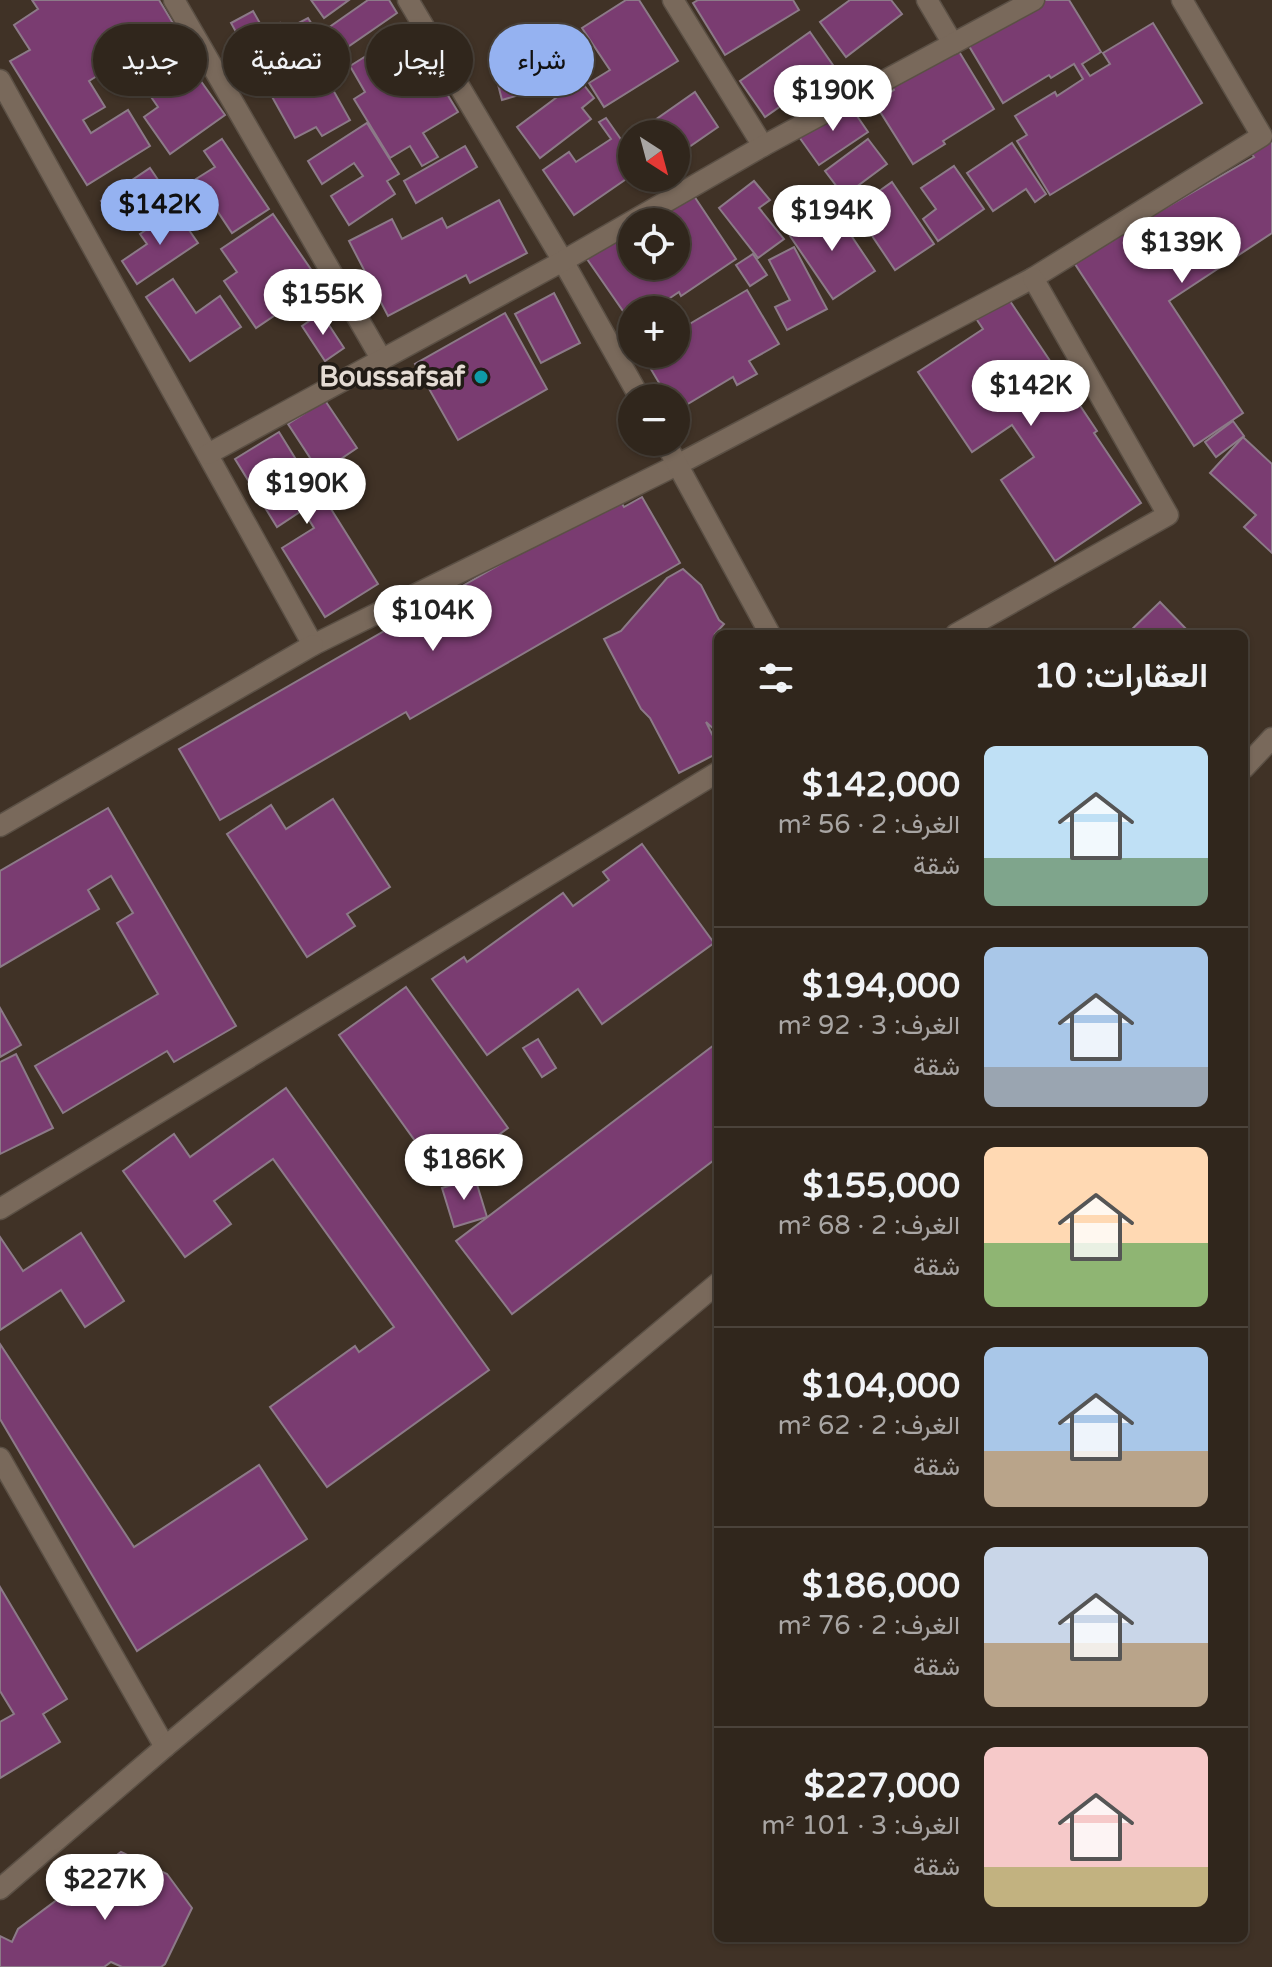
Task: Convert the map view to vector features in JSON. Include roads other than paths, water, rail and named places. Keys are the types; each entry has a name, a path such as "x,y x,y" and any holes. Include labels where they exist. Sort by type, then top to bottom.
{"street":[{"path":"174,0 382,360"},
{"path":"408,0 632,384"},
{"path":"673,0 763,146"},
{"path":"927,0 953,44"},
{"path":"208,454 563,261 763,146 1034,0"},
{"path":"0,826 313,645 677,465 1033,278 1267,133 1182,0"},
{"path":"0,80 313,645"},
{"path":"963,630 1168,515 1033,278"},
{"path":"672,456 768,630"},
{"path":"1248,764 1272,738"},
{"path":"0,1209 714,774"},
{"path":"0,1889 714,1286"},
{"path":"0,1458 165,1747"}],"place":[{"name":"Boussafsaf","path":"481,377"}]}
